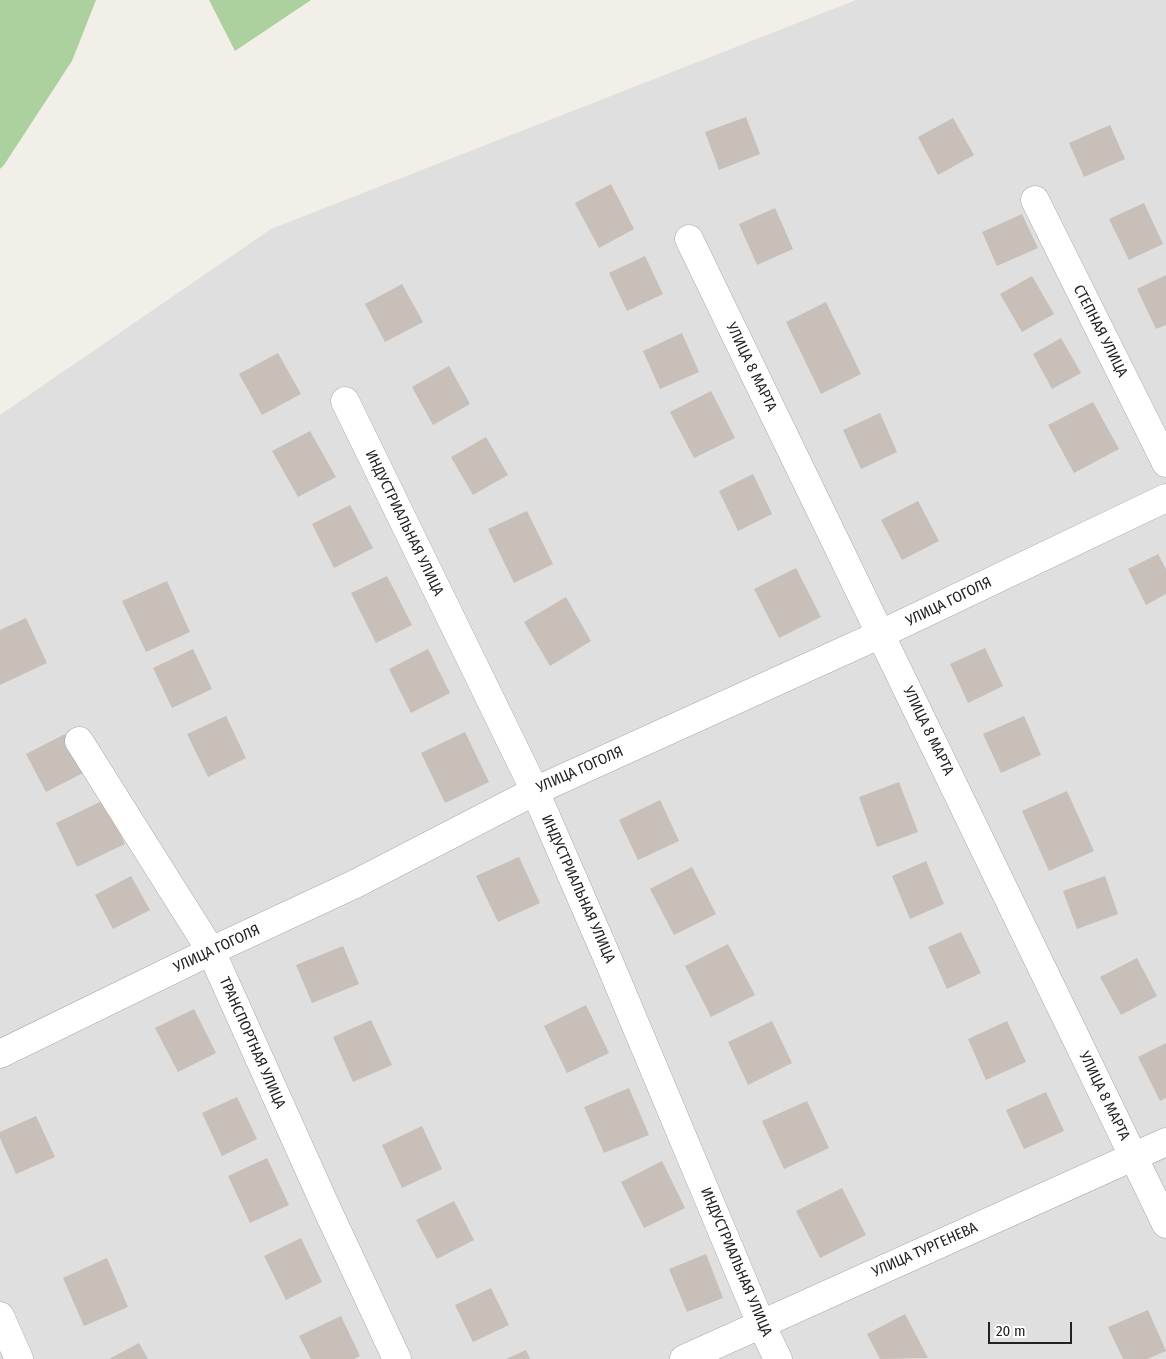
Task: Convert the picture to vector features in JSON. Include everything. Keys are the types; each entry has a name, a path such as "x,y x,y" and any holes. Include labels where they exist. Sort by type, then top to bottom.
{"street":[{"name":"СТЕПНАЯ УЛИЦА","path":"1035,200 1166,463"},
{"name":"УЛИЦА 8 МАРТА","path":"689,239 1166,1224"},
{"name":"ИНДУСТРИАЛЬНАЯ УЛИЦА","path":"345,402 535,790 761,1324 778,1359"},
{"name":"УЛИЦА ГОГОЛЯ","path":"0,1054 210,951 355,884 535,790 881,634 1166,498"},
{"name":"ТРАНСПОРТНАЯ УЛИЦА","path":"79,741 210,951 326,1208 397,1359"},
{"name":"УЛИЦА ТУРГЕНЕВА","path":"684,1359 1166,1142"},
{"path":"0,1316 19,1359"}],"shaded area":[{"path":"856,0 1166,0 1166,1359 0,1359 0,415 271,229"}],"green space":[{"path":"0,0 96,0 72,61 0,169"},
{"path":"209,0 311,0 235,51"}],"building":[{"path":"746,117 760,154 719,170 705,132"},
{"path":"953,118 974,155 938,175 918,137"},
{"path":"1110,125 1125,159 1084,177 1069,143"},
{"path":"611,184 634,229 599,248 575,203"},
{"path":"1144,203 1163,244 1129,260 1109,219"},
{"path":"775,208 793,249 757,265 739,224"},
{"path":"1022,214 1038,248 997,266 982,232"},
{"path":"645,256 663,294 627,311 609,273"},
{"path":"1166,275 1166,325 1156,329 1137,289"},
{"path":"1032,276 1054,314 1022,332 1000,294"},
{"path":"402,284 423,322 385,342 365,304"},
{"path":"826,302 861,374 821,394 786,322"},
{"path":"682,333 699,372 660,389 643,351"},
{"path":"1061,338 1081,373 1052,389 1033,354"},
{"path":"278,353 301,394 262,415 239,374"},
{"path":"449,366 470,404 433,425 412,387"},
{"path":"711,391 735,438 694,458 670,412"},
{"path":"1093,402 1119,449 1074,473 1048,425"},
{"path":"880,413 897,452 861,469 843,430"},
{"path":"310,431 336,477 298,497 272,451"},
{"path":"486,437 508,475 473,495 451,457"},
{"path":"753,474 772,514 738,531 719,491"},
{"path":"918,501 939,541 902,560 881,520"},
{"path":"350,505 373,548 334,568 312,524"},
{"path":"527,511 553,564 514,583 488,529"},
{"path":"1158,554 1166,569 1166,594 1146,605 1128,569"},
{"path":"796,568 821,617 779,638 754,589"},
{"path":"387,576 412,625 376,643 351,593"},
{"path":"167,581 190,632 146,652 122,601"},
{"path":"566,597 591,641 550,666 524,622"},
{"path":"26,618 47,663 0,685 0,630"},
{"path":"985,648 1003,686 968,703 950,664"},
{"path":"193,649 212,689 172,708 153,668"},
{"path":"428,649 450,693 411,713 389,669"},
{"path":"226,716 246,758 208,777 187,734"},
{"path":"1024,716 1041,755 1001,773 983,734"},
{"path":"465,732 489,782 445,803 421,753"},
{"path":"65,734 85,772 46,792 26,754"},
{"path":"899,782 918,832 877,847 859,797"},
{"path":"1067,791 1094,851 1049,871 1022,811"},
{"path":"104,800 125,844 77,867 56,823"},
{"path":"660,800 679,841 638,860 619,820"},
{"path":"519,857 540,903 498,922 476,876"},
{"path":"926,861 944,904 910,919 892,876"},
{"path":"692,867 716,914 674,935 650,889"},
{"path":"131,876 150,910 113,929 95,895"},
{"path":"1105,876 1118,914 1077,929 1063,891"},
{"path":"961,932 981,973 947,989 928,947"},
{"path":"728,944 755,995 711,1017 685,966"},
{"path":"343,946 359,984 312,1003 296,965"},
{"path":"1137,958 1157,996 1121,1015 1100,977"},
{"path":"586,1005 609,1053 567,1073 544,1026"},
{"path":"194,1009 216,1053 178,1072 155,1028"},
{"path":"371,1020 392,1065 353,1082 333,1037"},
{"path":"772,1021 792,1063 748,1085 728,1042"},
{"path":"1007,1021 1026,1062 986,1080 968,1039"},
{"path":"1166,1043 1166,1098 1160,1101 1138,1057"},
{"path":"629,1088 649,1135 604,1153 584,1107"},
{"path":"1046,1092 1064,1131 1024,1149 1006,1110"},
{"path":"237,1097 257,1139 222,1156 202,1113"},
{"path":"807,1101 829,1148 784,1169 762,1121"},
{"path":"36,1116 55,1157 16,1174 0,1138 0,1132"},
{"path":"422,1126 442,1169 402,1188 382,1145"},
{"path":"267,1158 289,1205 250,1223 228,1176"},
{"path":"662,1161 685,1208 644,1228 621,1182"},
{"path":"842,1188 866,1235 820,1258 796,1211"},
{"path":"454,1201 474,1240 437,1259 416,1220"},
{"path":"301,1238 322,1282 286,1300 264,1256"},
{"path":"706,1254 723,1298 687,1312 669,1269"},
{"path":"107,1258 128,1307 84,1326 63,1278"},
{"path":"491,1288 509,1325 473,1342 455,1305"},
{"path":"1148,1310 1166,1351 1147,1359 1123,1359 1108,1327"},
{"path":"905,1314 928,1358 880,1359 867,1334"},
{"path":"341,1316 360,1356 354,1359 311,1359 299,1336"},
{"path":"139,1343 148,1359 109,1359"},
{"path":"526,1350 530,1359 506,1359"}]}
